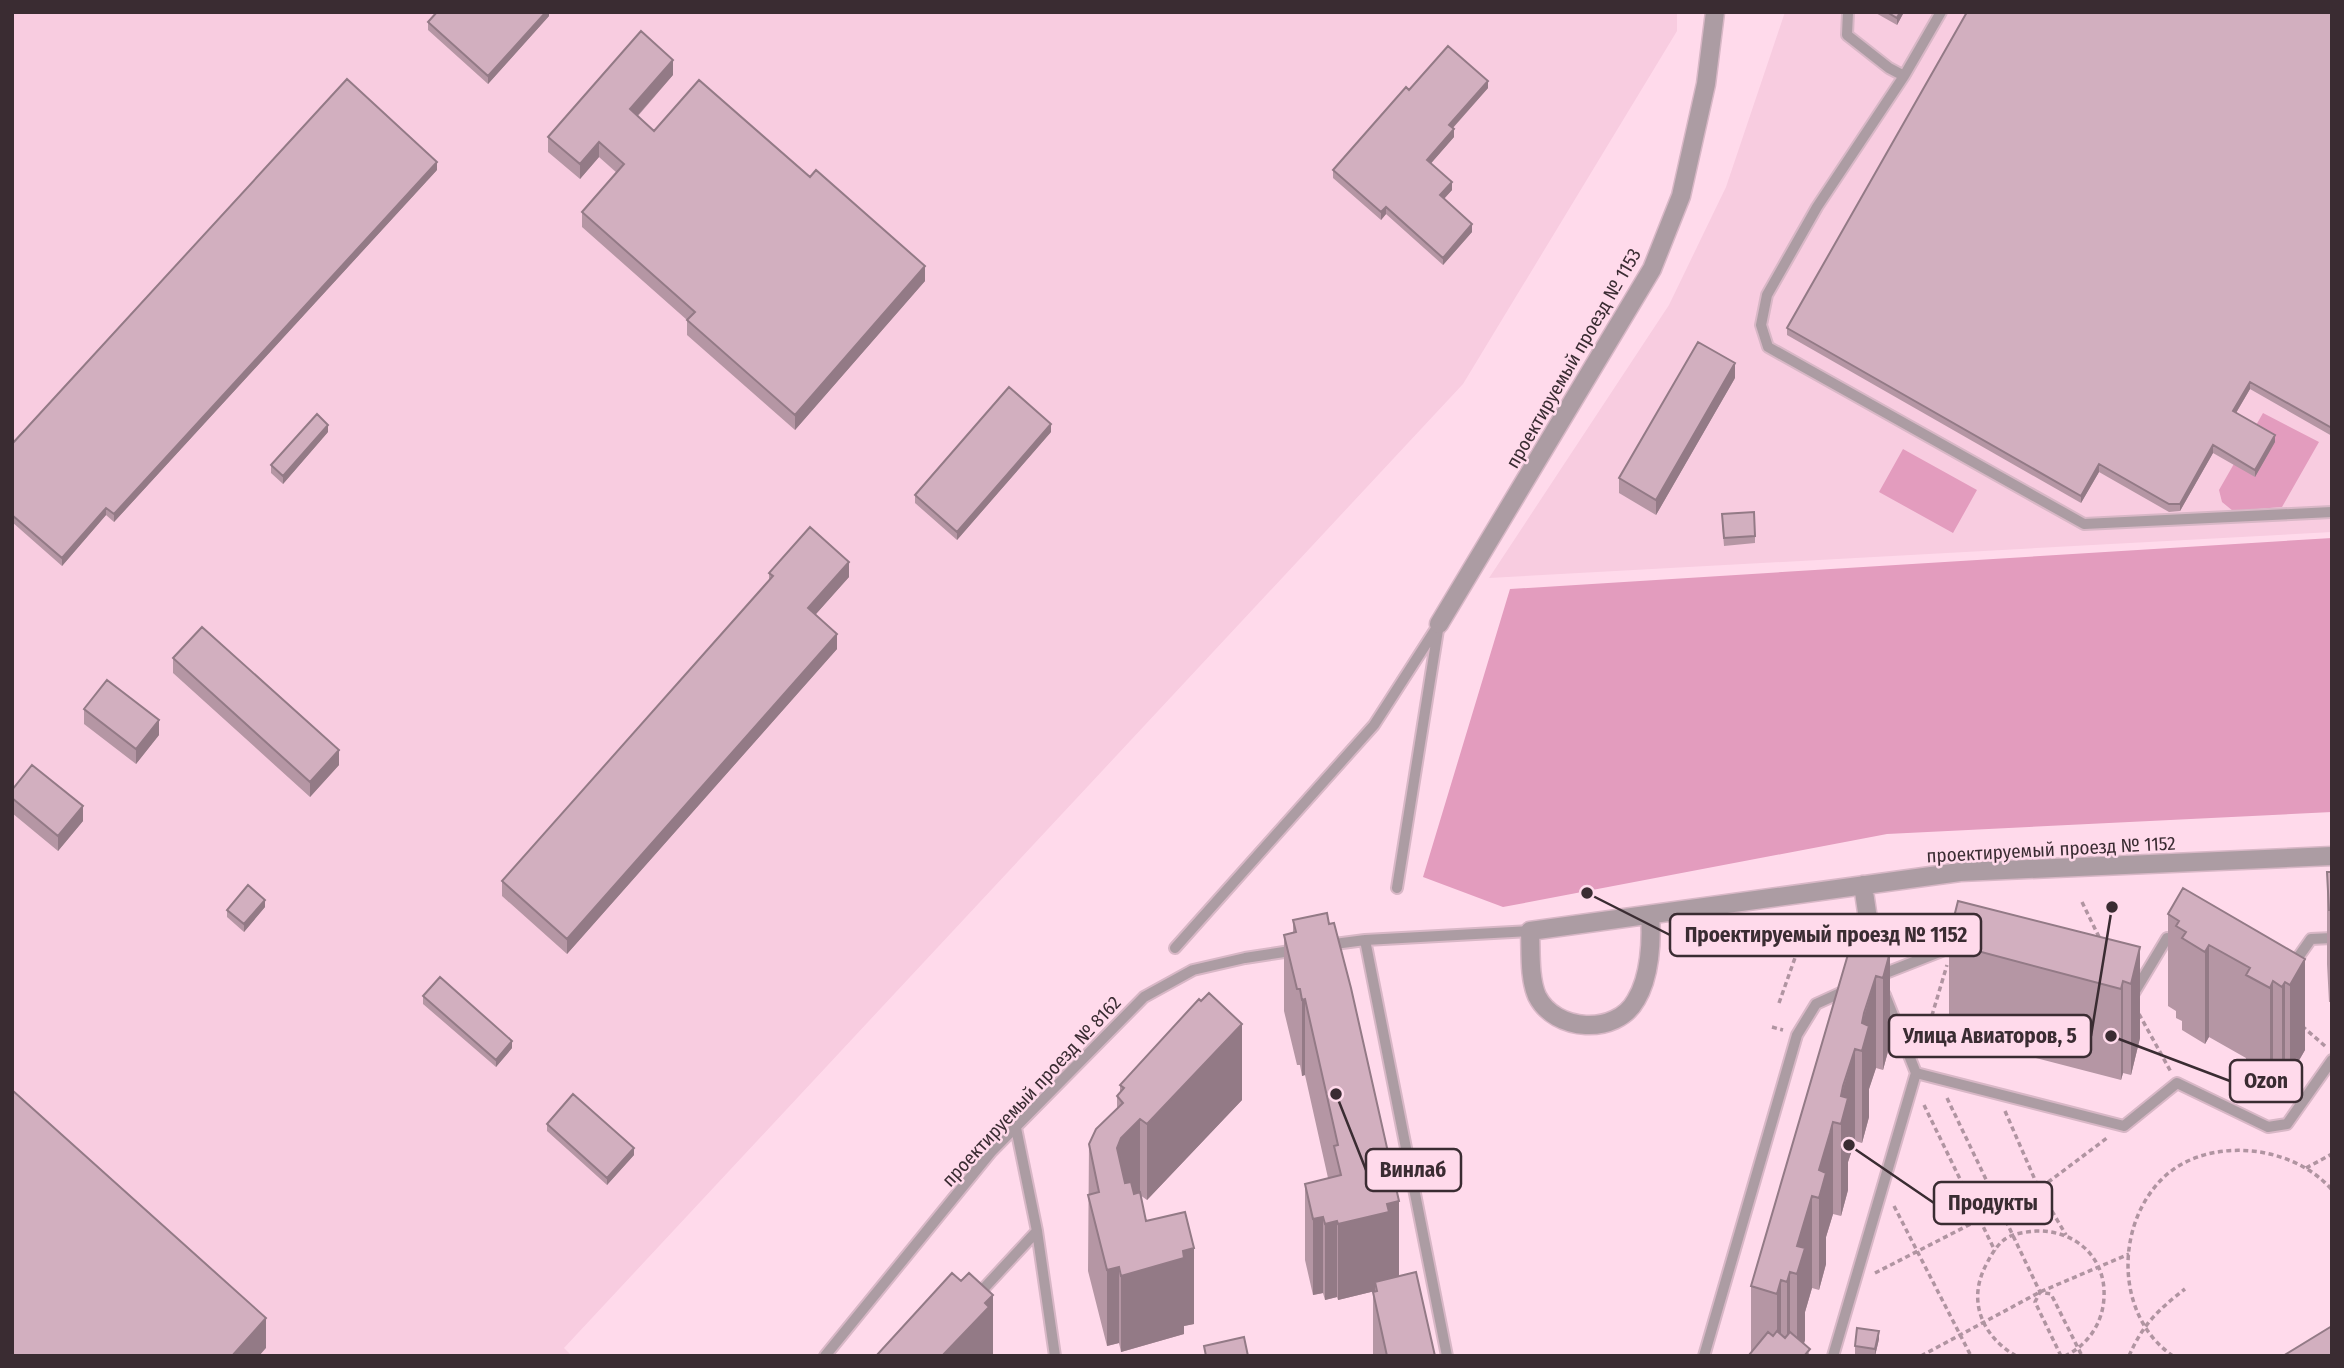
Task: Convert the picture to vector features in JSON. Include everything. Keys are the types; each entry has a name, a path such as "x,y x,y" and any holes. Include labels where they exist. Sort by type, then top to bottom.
{"street":[{"name":"проектируемый проезд № 1153","path":"1439,624 1652,269 1681,196 1706,85 1715,12"},
{"name":"проектируемый проезд № 1152","path":"1530,931 1960,872 2332,856"},
{"path":"1863,884 1878,976"},
{"path":"1530,931 1536,993 1543,1006 1554,1015 1572,1023 1609,1023 1622,1016 1636,1000 1646,973 1649,955 1650,915"}],"lane":[{"path":"1848,12 1847,35 1889,68 1904,76"},
{"path":"1941,12 1904,76 1817,207 1767,295 1761,325 1768,347 2084,524 2332,512"},
{"path":"1396,888 1439,624"},
{"path":"1175,948 1374,724 1439,624"},
{"name":"проектируемый проезд № 1152","path":"1365,940 1530,931"},
{"path":"2118,996 2131,1000 2166,938 2189,951"},
{"path":"2283,977 2311,939 2332,938"},
{"path":"1322,946 1365,940 1447,1356"},
{"path":"1704,1356 1797,1035 1816,1004 1952,947 1978,955"},
{"name":"проектируемый проезд № 8162","path":"825,1355 991,1152 1144,997 1193,970 1245,958 1309,948"},
{"path":"1833,1356 1915,1078 1878,976"},
{"path":"1915,1078 1938,1079 2123,1126 2177,1083 2268,1127 2287,1124 2332,1060"},
{"path":"1016,1128 1037,1231 1055,1356"},
{"path":"966,1308 1037,1231"}],"path":[{"path":"2082,902 2101,939"},
{"path":"1779,1003 1796,956 1810,945 1857,935 1870,936"},
{"path":"2131,1000 2177,1083"},
{"path":"2295,1020 2332,1052"},
{"path":"1915,1078 1994,1251"},
{"path":"1938,1079 2040,1292"},
{"path":"1997,1094 2039,1189 2066,1235"},
{"path":"1854,1283 2039,1189 2123,1126"},
{"path":"2173,1356 2158,1344 2144,1326 2132,1300 2129,1285 2129,1254 2138,1217 2161,1180 2192,1160 2216,1152 2253,1152 2270,1153 2306,1168 2332,1190"},
{"path":"2306,1168 2332,1154"},
{"path":"1883,1185 1971,1356"},
{"path":"2016,1356 1992,1337 1983,1323 1977,1298 1978,1284 1994,1251 2013,1236 2048,1231 2066,1235 2082,1244 2099,1266 2105,1291 2104,1307 2089,1339 2078,1349 2063,1356 2035,1302 2040,1292"},
{"path":"1921,1356 2040,1292 2129,1254"},
{"path":"2129,1356 2144,1326 2159,1309 2185,1289"},
{"path":"2040,1292 2051,1294 2082,1356"}],"shaded area":[{"path":"12,12 1677,12 1677,31 1463,384 564,1348 572,1356 12,1356"},
{"path":"1785,12 2332,12 2332,532 1489,578 1669,305 1726,187"},
{"path":"2263,413 2319,442 2282,507 2233,511 2222,502 2219,490"},
{"path":"1903,449 1977,490 1953,533 1879,492"},
{"path":"2332,538 2332,812 1887,834 1503,907 1423,877 1510,589"}],"building":[{"path":"437,12 546,12 488,76 428,22"},
{"path":"1887,12 1900,12 1897,18"},
{"path":"1967,12 2332,12 2332,428 2250,382 2233,411 2275,435 2255,470 2213,445 2180,504 2169,504 2099,464 2081,496 1787,328"},
{"path":"641,31 673,60 630,109 654,131 699,80 810,177 816,170 925,266 795,415 687,320 695,312 582,212 624,164 599,142 580,164 548,137"},
{"path":"1448,46 1488,81 1449,125 1454,129 1427,160 1452,182 1440,195 1472,224 1443,258 1386,207 1381,212 1333,170 1406,87 1409,90"},
{"path":"347,79 437,162 114,514 106,508 62,558 12,515 12,444"},
{"path":"1698,342 1735,363 1656,500 1619,478"},
{"path":"1009,387 1051,424 957,532 915,495"},
{"path":"317,414 328,425 283,476 271,465"},
{"path":"1754,512 1755,536 1724,538 1722,514"},
{"path":"810,527 849,562 808,608 837,634 567,939 502,881 773,576 769,573"},
{"path":"202,627 339,750 310,782 173,658"},
{"path":"107,680 159,720 136,749 84,709"},
{"path":"32,765 83,806 58,836 12,798 12,790"},
{"path":"2327,872 2332,872 2332,910 2329,910"},
{"path":"248,885 265,900 244,924 227,910"},
{"path":"2183,888 2305,959 2290,985 2285,982 2282,987 2273,981 2270,988 2246,975 2250,968 2209,945 2205,952 2182,938 2186,932 2176,926 2179,921 2168,914"},
{"path":"1958,901 2140,947 2131,984 2123,981 2121,989 1955,945 1956,939 1949,937"},
{"path":"1327,913 1329,924 1334,923 1351,988 1399,1201 1387,1204 1389,1212 1338,1224 1337,1221 1325,1224 1323,1217 1313,1219 1305,1184 1341,1175 1334,1146 1338,1145 1305,999 1302,1000 1300,989 1297,989 1284,935 1296,932 1293,920"},
{"path":"1856,927 1882,934 1881,939 1886,941 1883,951 1890,952 1883,978 1876,976 1864,1013 1862,1023 1869,1026 1862,1051 1855,1049 1843,1086 1841,1096 1848,1098 1841,1124 1833,1122 1819,1170 1826,1173 1819,1198 1812,1196 1797,1246 1805,1248 1797,1274 1790,1272 1787,1282 1781,1280 1777,1294 1751,1286"},
{"path":"440,977 512,1041 496,1060 423,996"},
{"path":"1209,993 1242,1024 1147,1124 1140,1119 1121,1138 1117,1148 1125,1183 1131,1182 1134,1194 1140,1192 1146,1221 1185,1212 1194,1248 1183,1251 1184,1258 1121,1276 1119,1267 1107,1270 1088,1195 1099,1192 1089,1144 1096,1129 1123,1103 1117,1096 1124,1088 1120,1085 1199,999 1201,1001"},
{"path":"12,1090 266,1318 232,1356 12,1356"},
{"path":"573,1094 634,1148 607,1178 547,1124"},
{"path":"1416,1272 1435,1356 1387,1356 1373,1292 1377,1291 1375,1282"},
{"path":"952,1273 961,1281 969,1273 993,1295 985,1303 989,1307 942,1356 876,1356"},
{"path":"2332,1326 2332,1356 2283,1356"},
{"path":"1857,1328 1879,1331 1875,1349 1855,1346"},
{"path":"1777,1331 1785,1338 1790,1332 1810,1349 1806,1356 1749,1355 1768,1332 1773,1336"},
{"path":"1244,1337 1248,1356 1206,1356 1204,1346"}],"place":[{"name":"Проектируемый проезд № 1152","path":"1587,893"},
{"name":"Улица Авиаторов, 5","path":"2112,907"},
{"name":"Ozon","path":"2111,1036"},
{"name":"Винлаб","path":"1336,1094"},
{"name":"Продукты","path":"1849,1145"}]}
